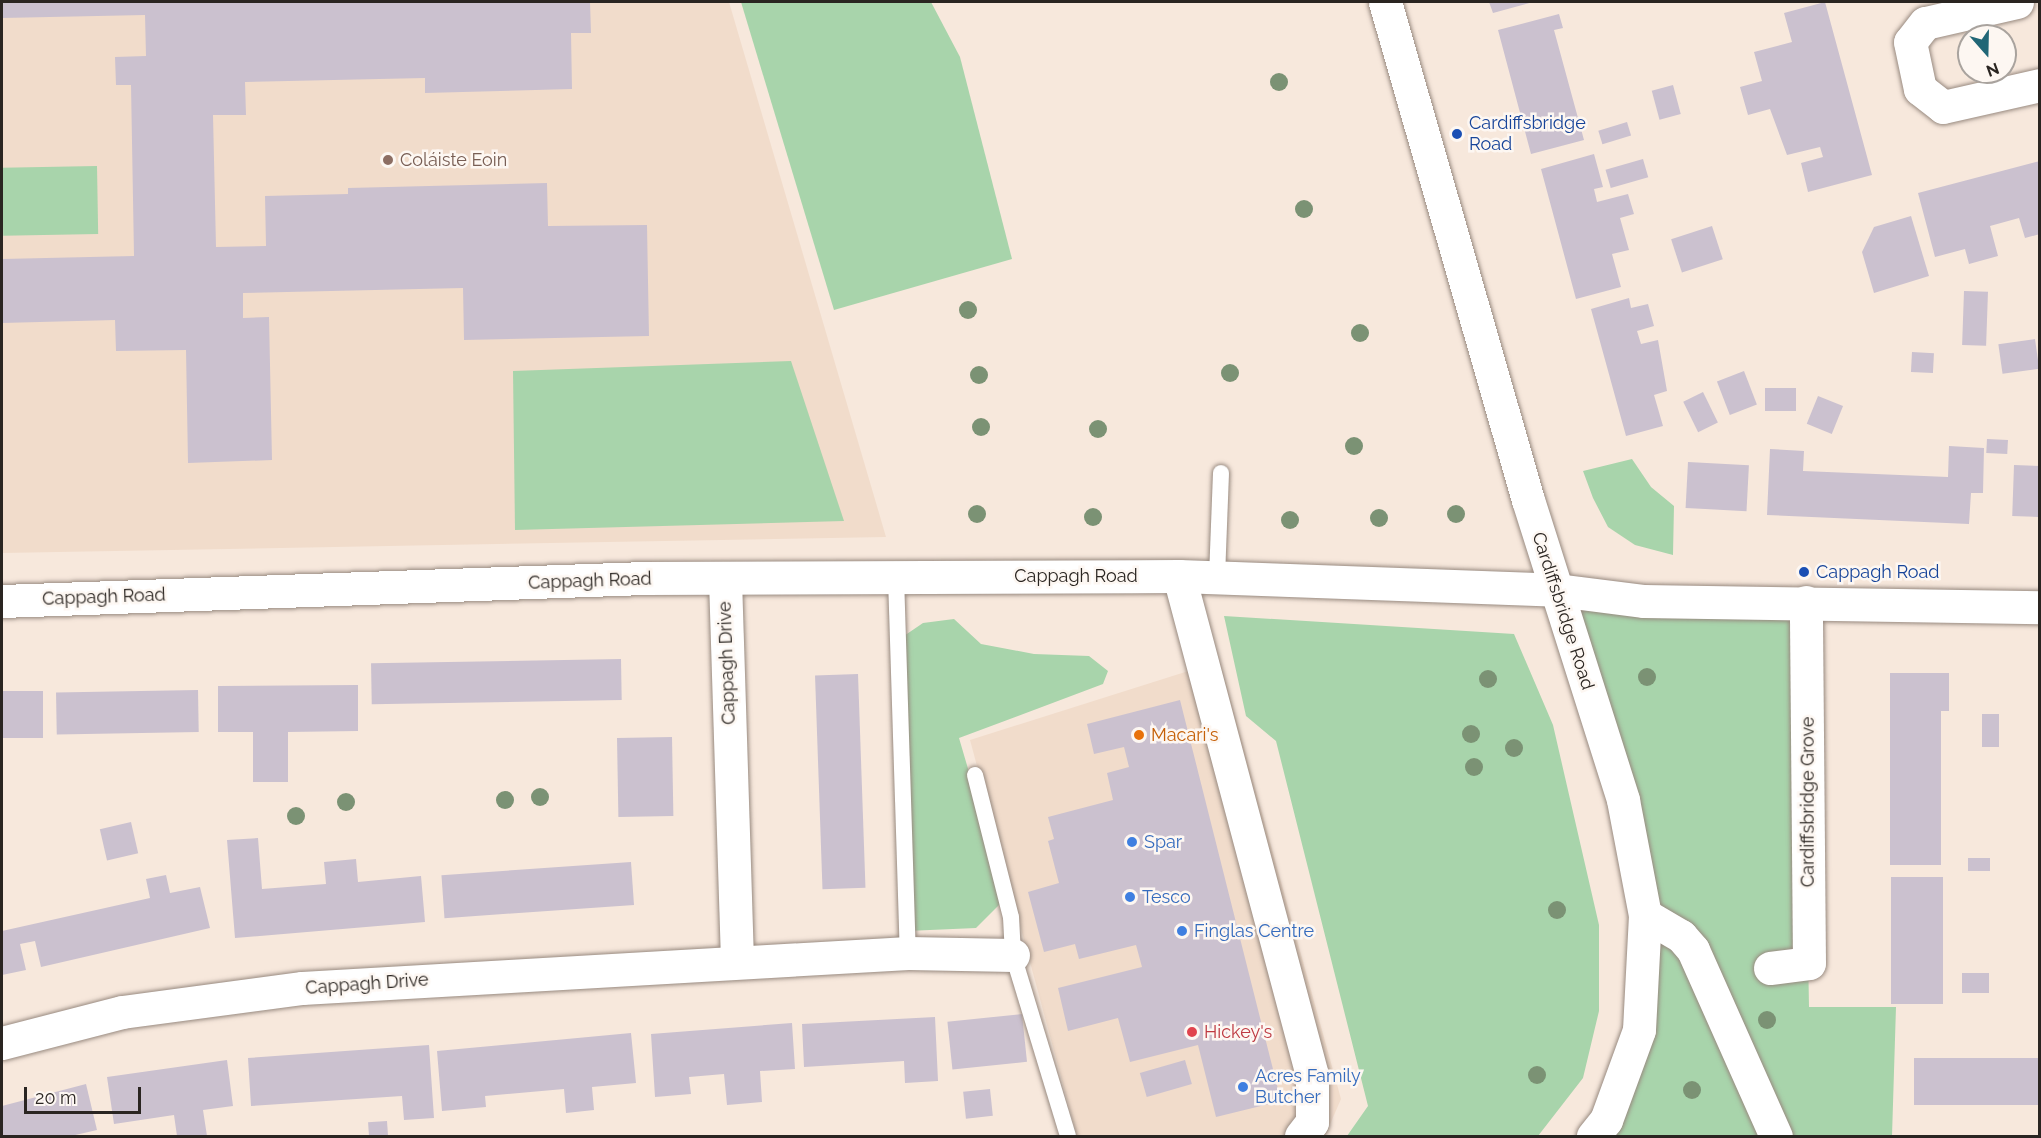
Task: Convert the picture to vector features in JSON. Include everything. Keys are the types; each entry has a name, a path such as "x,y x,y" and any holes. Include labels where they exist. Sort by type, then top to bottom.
{"street":[{"name":"Cardiffsbridge Road","path":"1385,2 1557,590 1623,800 1645,915 1640,1030 1599,1128"},
{"path":"2000,3 1925,23 1910,42 1920,89 1944,107 2040,85"},
{"name":"Cappagh Road","path":"2,601 644,578 1179,576 1557,590 1644,601 1806,602 2040,608"},
{"path":"1179,576 1312,1075 1312,1122 1301,1137"},
{"name":"Cappagh Drive","path":"725,579 737,962"},
{"name":"Cardiffsbridge Grove","path":"1770,968 1809,963 1806,602"},
{"path":"1645,915 1681,936 1693,950 1776,1137"},
{"name":"Cappagh Drive","path":"2,1043 122,1012 302,988 908,953 1012,955"}],"lane":[{"path":"1217,577 1221,473"},
{"path":"896,578 908,953"},
{"path":"975,775 1011,917 1012,955 1068,1137"}],"shaded area":[{"name":"Coláiste Eoin","path":"2,2 729,2 886,537 2,553"},
{"path":"1220,661 1341,1099 1325,1136 1077,1136 970,740"}],"green space":[{"path":"741,2 931,2 960,57 1012,259 834,310"},
{"path":"97,166 98,234 3,236 2,168"},
{"path":"791,361 844,521 515,530 513,371"},
{"path":"1632,459 1651,487 1674,506 1673,555 1635,545 1608,527 1593,498 1583,471"},
{"path":"1562,590 1802,604 1809,1007 1896,1007 1892,1136 1593,1136 1606,1120 1645,914"},
{"path":"1224,616 1514,634 1553,725 1599,925 1599,1011 1583,1078 1538,1136 1347,1136 1368,1106 1276,741 1246,716"},
{"path":"954,619 981,644 1034,654 1089,656 1108,671 1103,684 959,738 1006,898 976,928 907,931 898,640 923,623"}],"building":[{"name":"Coláiste Eoin","path":"2,2 590,2 591,33 571,33 572,89 425,93 425,78 245,82 246,115 213,115 216,247 266,246 265,196 348,194 348,188 547,183 548,226 647,225 649,336 464,340 463,288 243,293 243,318 269,317 272,460 188,463 186,350 116,351 115,320 2,323 2,259 134,256 131,85 116,85 115,57 146,56 145,15 2,18"},
{"path":"1489,2 1533,2 1493,13"},
{"path":"1825,2 1872,175 1808,192 1801,163 1823,157 1820,147 1787,155 1770,109 1748,115 1740,87 1762,81 1754,52 1792,42 1784,13"},
{"path":"1559,14 1563,28 1554,30 1584,140 1531,154 1498,30"},
{"path":"1673,85 1681,114 1660,120 1652,91"},
{"path":"1627,122 1631,135 1602,144 1598,131"},
{"path":"1594,154 1603,187 1594,189 1597,202 1628,194 1634,214 1620,218 1629,250 1612,254 1621,287 1576,299 1541,169"},
{"path":"1643,159 1648,177 1611,188 1606,170"},
{"path":"2040,161 2040,234 2025,238 2019,218 1990,226 1998,256 1969,264 1965,249 1935,257 1918,193"},
{"path":"1911,216 1929,276 1874,293 1862,252 1874,227"},
{"path":"1712,226 1723,259 1682,273 1671,239"},
{"path":"1964,291 1988,292 1986,346 1962,345"},
{"path":"1629,298 1631,308 1648,304 1654,326 1637,331 1641,344 1658,340 1667,391 1654,395 1663,426 1626,436 1591,309"},
{"path":"2035,339 2039,369 2003,374 1998,344"},
{"path":"1912,352 1934,353 1933,373 1911,372"},
{"path":"1744,371 1757,405 1730,415 1717,381"},
{"path":"1765,388 1796,388 1796,411 1765,411"},
{"path":"1703,392 1718,423 1698,432 1683,402"},
{"path":"1818,396 1843,406 1832,434 1807,424"},
{"path":"1987,439 2008,440 2007,454 1986,453"},
{"path":"1949,446 1984,448 1983,493 1971,493 1969,524 1767,515 1770,449 1804,451 1803,471 1948,477"},
{"path":"1688,462 1749,465 1747,511 1686,508"},
{"path":"2014,465 2040,466 2038,517 2012,516"},
{"path":"621,659 622,700 372,704 371,663"},
{"path":"1890,673 1949,673 1949,711 1941,711 1941,865 1890,865"},
{"path":"858,674 865,888 822,889 815,676"},
{"path":"358,685 358,731 288,732 288,782 253,782 253,732 218,732 218,686"},
{"path":"198,690 199,732 57,734 56,692"},
{"path":"2,691 43,691 43,738 2,738"},
{"path":"1180,700 1281,1101 1216,1117 1198,1045 1130,1062 1118,1018 1068,1031 1058,988 1142,967 1136,945 1079,959 1075,944 1044,952 1028,892 1059,883 1048,841 1054,839 1048,817 1113,800 1107,773 1129,767 1124,747 1094,754 1087,724"},
{"path":"1982,714 1999,714 1999,747 1982,747"},
{"path":"672,737 673,816 618,817 617,738"},
{"path":"131,822 138,853 107,860 100,829"},
{"path":"258,838 262,889 326,884 324,862 356,859 358,882 421,876 425,922 235,938 227,840"},
{"path":"1968,858 1990,858 1990,871 1968,871"},
{"path":"631,862 634,905 444,918 441,875"},
{"path":"166,875 170,893 200,887 210,928 41,967 35,941 20,944 26,970 2,975 2,931 150,898 146,879"},
{"path":"1891,877 1943,877 1943,1004 1891,1004"},
{"path":"1962,973 1989,973 1989,993 1962,993"},
{"path":"1022,1014 1027,1062 952,1070 947,1022"},
{"path":"935,1017 938,1081 905,1083 904,1061 804,1067 802,1024"},
{"path":"792,1023 795,1069 760,1071 762,1102 727,1105 724,1074 689,1077 691,1094 655,1097 651,1034"},
{"path":"631,1033 636,1083 592,1087 594,1110 566,1113 564,1089 485,1096 486,1107 442,1111 437,1051"},
{"path":"429,1045 434,1118 404,1120 402,1096 251,1106 248,1058"},
{"path":"1914,1058 2040,1058 2040,1105 1914,1105"},
{"path":"227,1060 233,1106 203,1110 207,1136 177,1136 174,1115 114,1124 107,1077"},
{"path":"1185,1060 1192,1084 1147,1097 1140,1073"},
{"path":"86,1084 97,1130 71,1136 2,1136 2,1106"},
{"path":"990,1089 993,1116 966,1119 963,1092"},
{"path":"387,1121 388,1136 369,1136 368,1122"}],"place":[{"name":"Cardiffsbridge Road","path":"1457,134"},
{"name":"Coláiste Eoin","path":"388,160"},
{"name":"Cappagh Road","path":"1804,572"},
{"name":"Macari's","path":"1139,735"},
{"name":"Spar","path":"1132,842"},
{"name":"Tesco","path":"1130,897"},
{"name":"Finglas Centre","path":"1182,931"},
{"name":"Hickey's","path":"1192,1032"},
{"name":"Acres Family Butcher","path":"1243,1087"}]}
